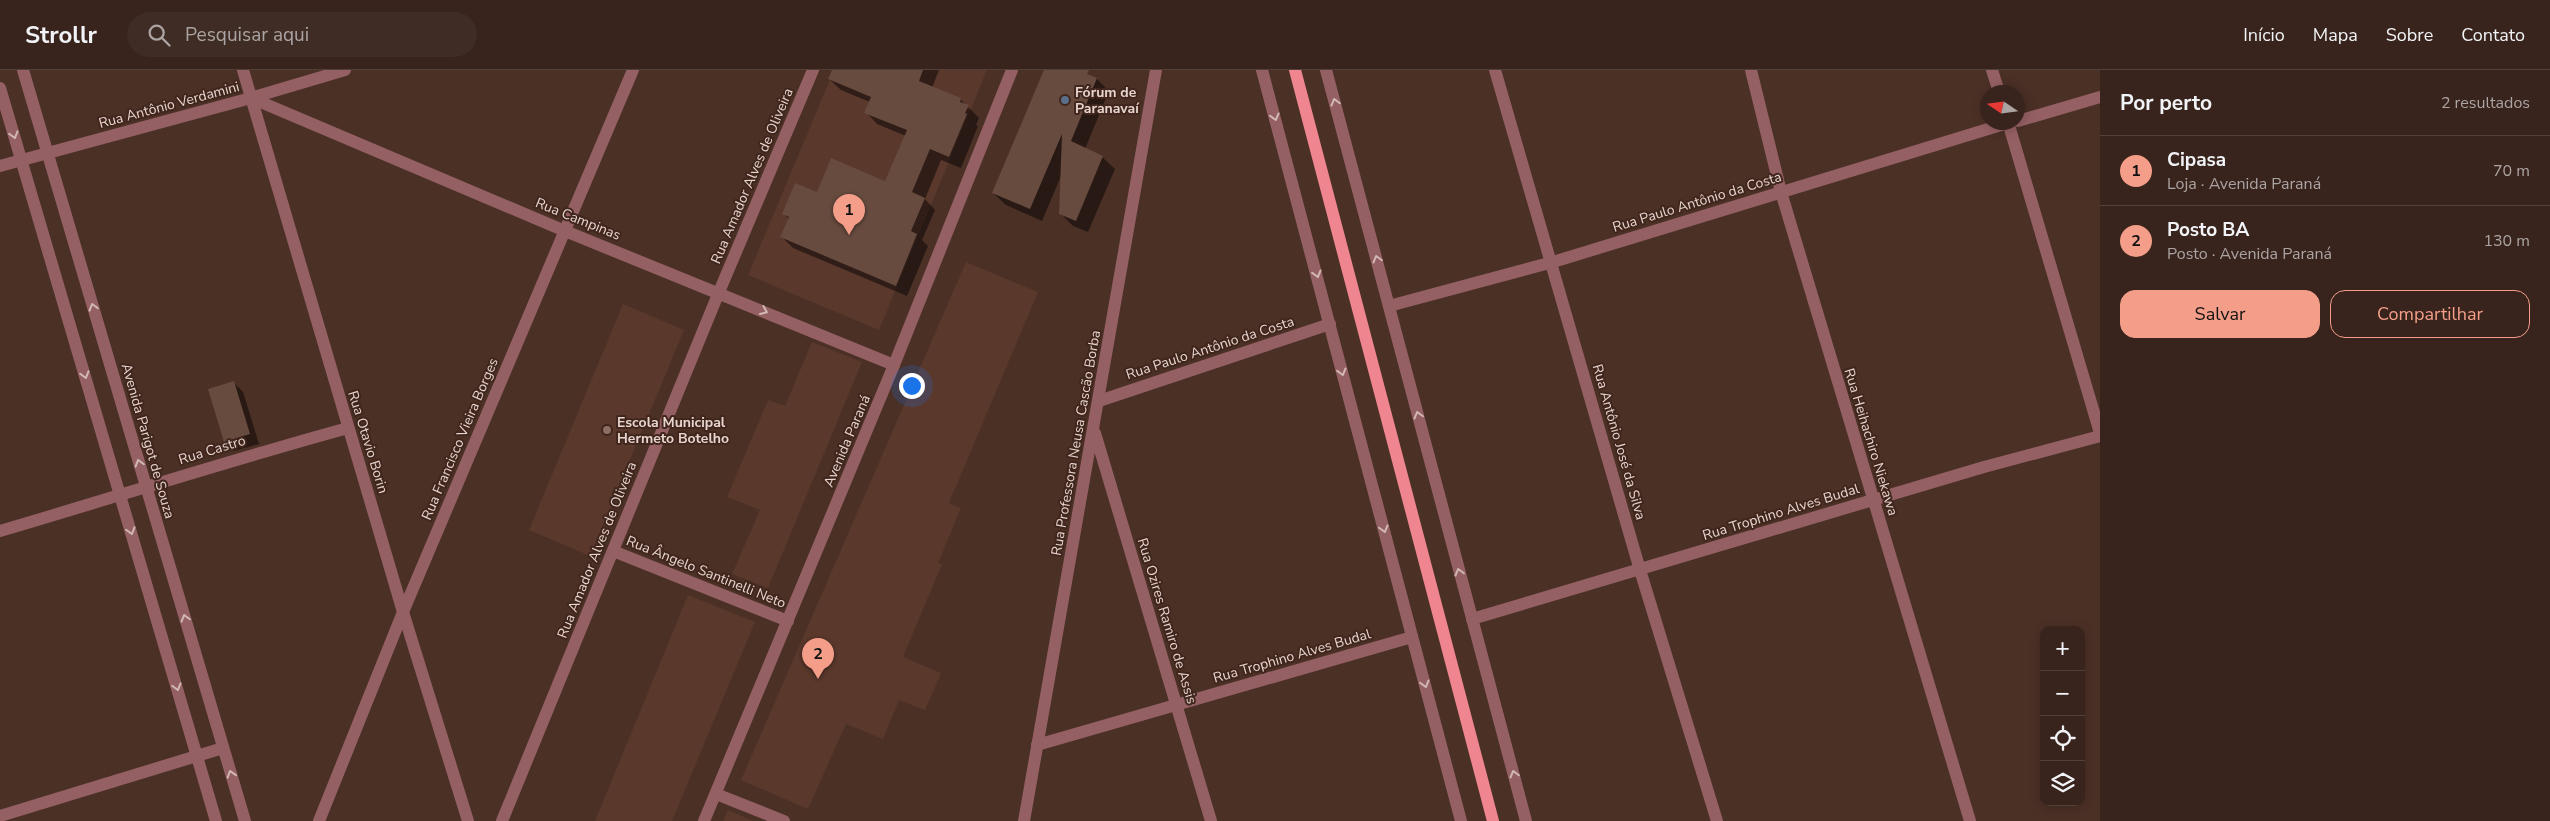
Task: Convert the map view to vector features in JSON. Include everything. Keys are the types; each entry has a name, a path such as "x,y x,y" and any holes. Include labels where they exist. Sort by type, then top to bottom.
{"main road":[{"path":"1295,70 1493,821"}],"street":[{"name":"Avenida Parigot de Souza","path":"23,70 245,821"},
{"name":"Rua Otavio Borin","path":"242,70 403,612 468,821"},
{"name":"Rua Antônio Verdamini","path":"0,166 251,98 345,70"},
{"name":"Rua Francisco Vieira Borges","path":"319,821 403,612 633,70"},
{"name":"Rua Amador Alves de Oliveira","path":"502,821 719,292 813,70"},
{"name":"Avenida Paraná","path":"704,821 894,365 1012,70"},
{"name":"Rua Professora Neusa Cascão Borba","path":"1024,821 1156,70"},
{"path":"1262,70 1461,821"},
{"path":"1326,70 1526,821"},
{"name":"Rua Antônio José da Silva","path":"1496,70 1553,262 1640,570 1717,821"},
{"name":"Rua Heihachiro Niekawa","path":"1751,70 1781,192 1872,501 1970,821"},
{"path":"1992,70 1997,85"},
{"path":"0,88 216,821"},
{"name":"Rua Paulo Antônio da Costa","path":"2025,118 2100,97"},
{"name":"Rua Campinas","path":"251,98 565,231 719,292 894,365"},
{"name":"Rua Paulo Antônio da Costa","path":"1390,306 1553,262 1985,130"},
{"path":"2013,130 2100,434"},
{"name":"Rua Paulo Antônio da Costa","path":"1099,401 1330,324"},
{"name":"Rua Castro","path":"0,531 146,488 196,470 348,428"},
{"name":"Rua Ozires Ramiro de Assis","path":"1094,430 1211,821"},
{"name":"Rua Trophino Alves Budal","path":"1472,619 2100,434"},
{"name":"Rua Ângelo Santinelli Neto","path":"613,551 788,621"},
{"name":"Rua Trophino Alves Budal","path":"1037,745 1412,636"},
{"path":"0,816 223,748"},
{"path":"716,794 784,821"}],"shaded area":[{"path":"834,70 987,70 879,330 748,275"},
{"path":"966,262 1038,292 949,503 961,508 938,563 942,564 903,657 941,673 925,710 899,700 883,739 846,724 808,809 741,780"},
{"name":"Escola Municipal Hermeto Botelho","path":"623,304 684,330 590,556 529,530"},
{"path":"812,342 862,362 768,588 732,574 760,510 727,497 768,400 785,406"},
{"path":"688,595 755,622 672,821 595,821"},
{"path":"728,810 753,821 723,821"}],"building":[{"path":"832,70 923,70 919,81 961,98 960,102 969,105 949,157 930,149 912,192 925,198 911,231 917,234 896,286 780,237 789,217 782,214 795,183 817,192 831,158 885,181 907,130 864,113 871,97 828,79"},
{"path":"1044,70 1089,70 1087,74 1097,78 1071,141 1103,156 1076,221 1059,214 1062,134 1030,209 992,193"},
{"path":"234,381 250,434 224,442 208,389"}],"place":[{"name":"Fórum de Paranavaí","path":"1065,100"},
{"name":"Cipasa","path":"849,235"},
{"name":"Escola Municipal Hermeto Botelho","path":"607,430"},
{"name":"Posto BA","path":"818,679"}]}
